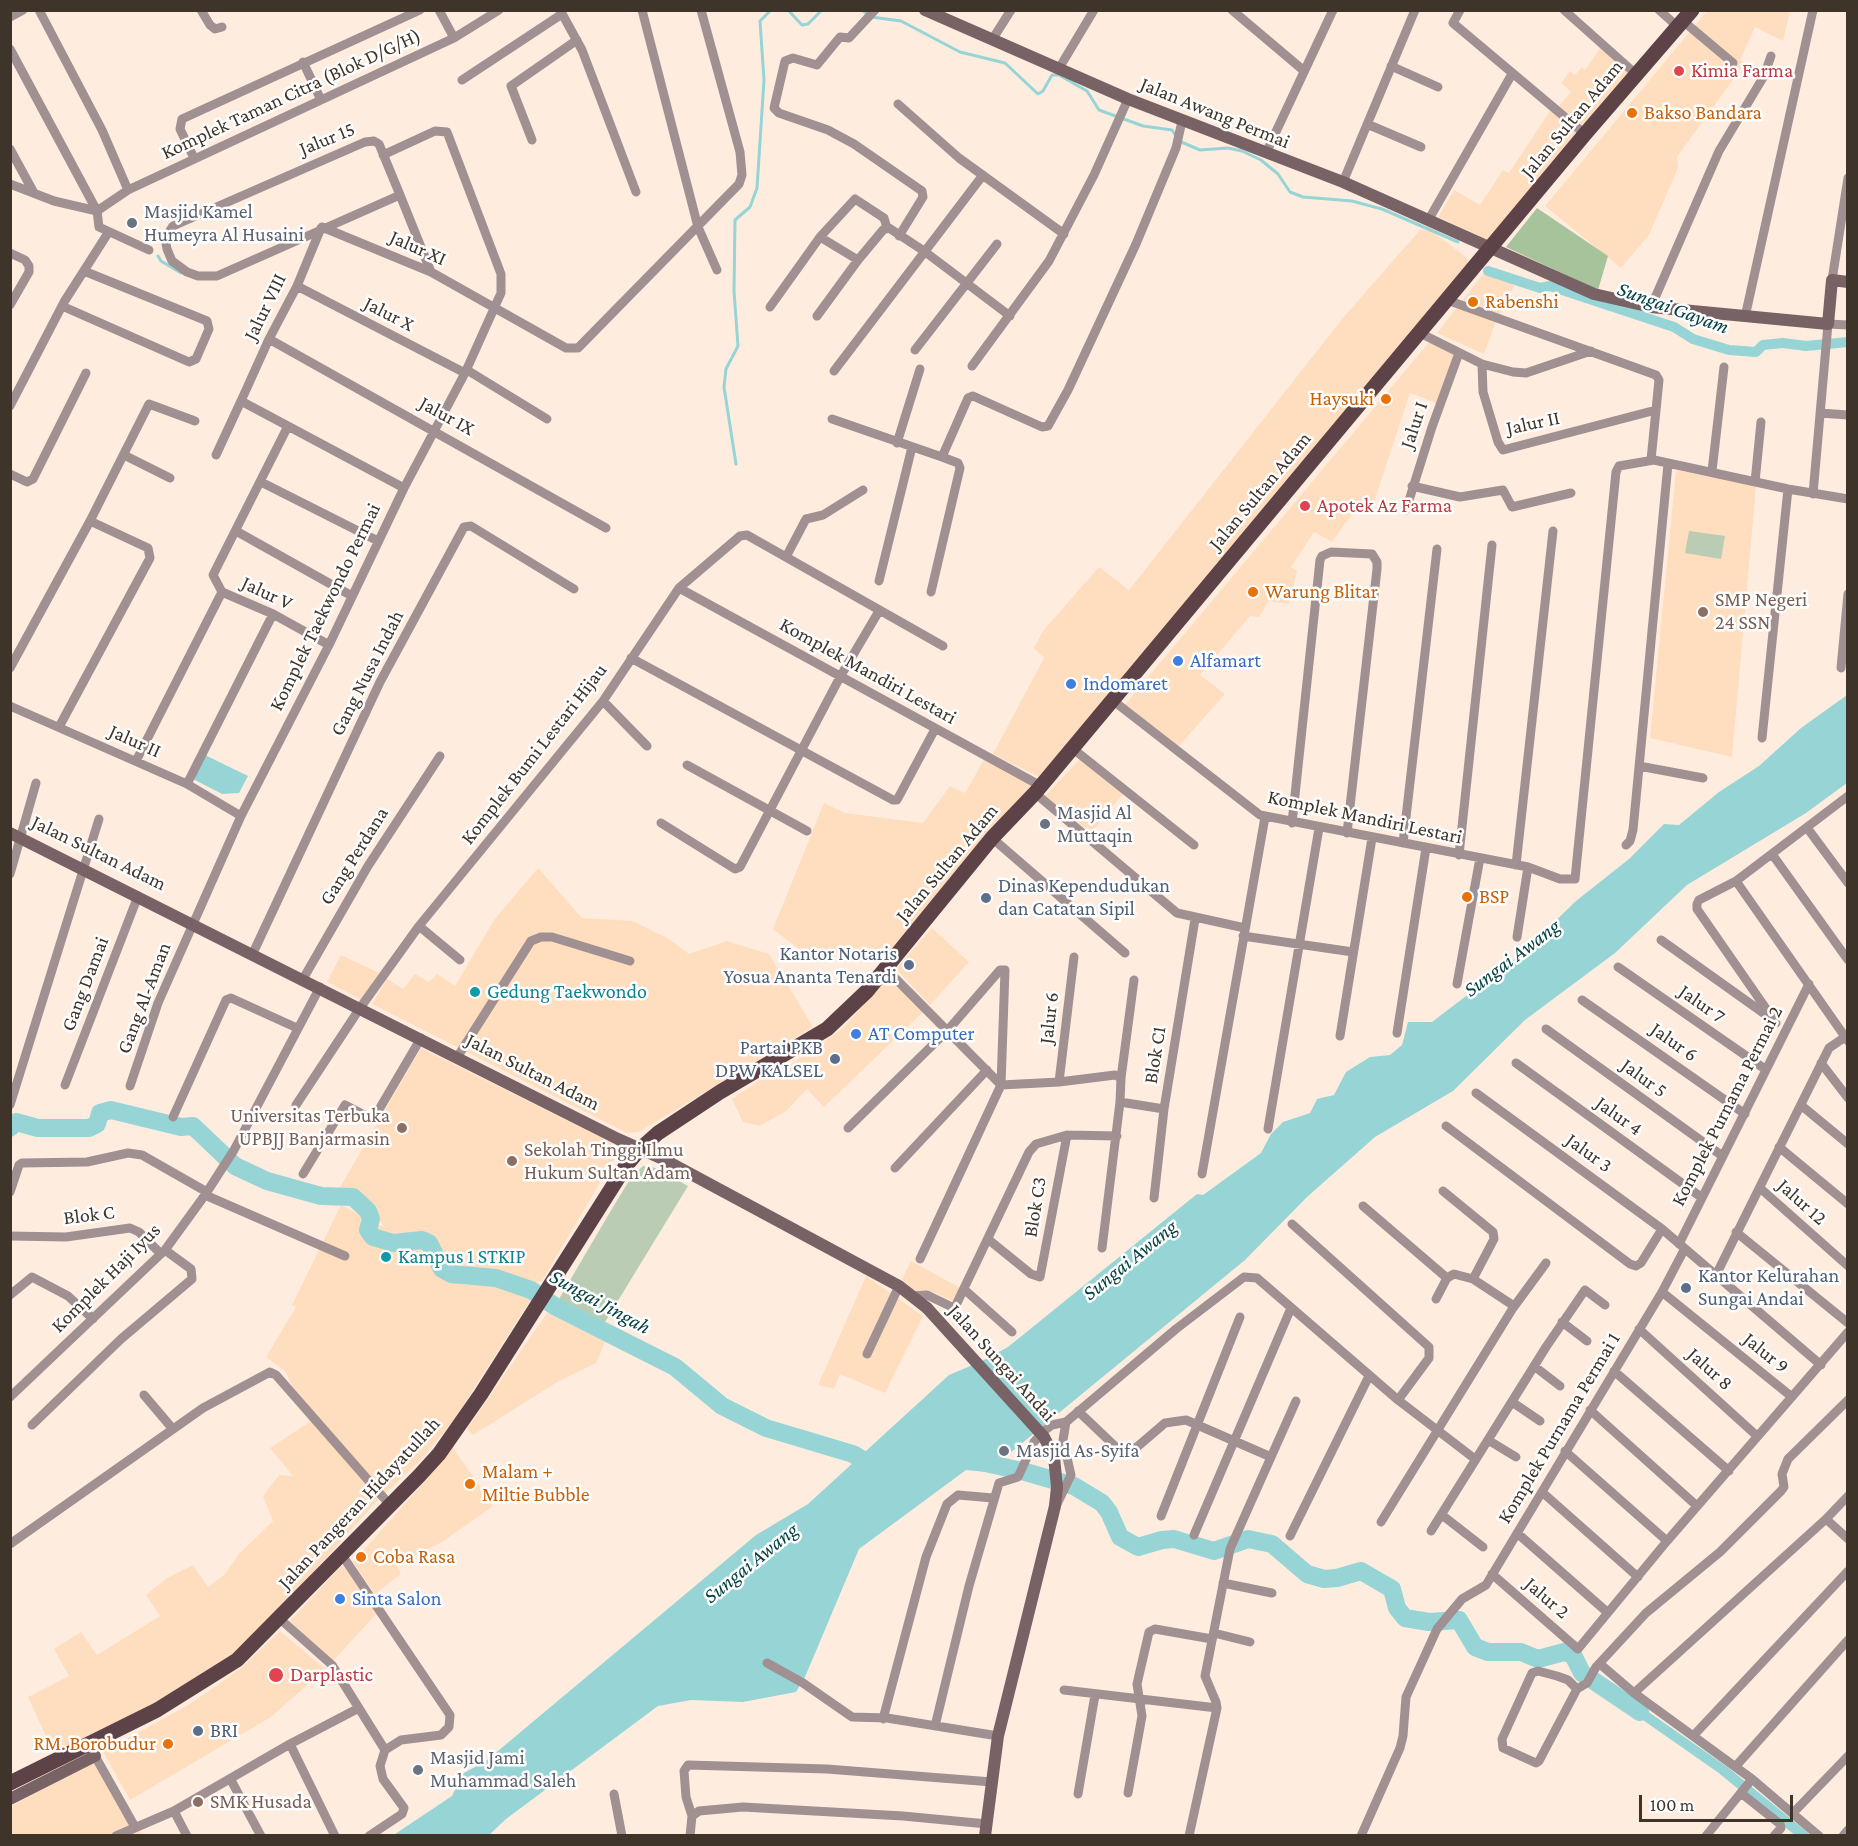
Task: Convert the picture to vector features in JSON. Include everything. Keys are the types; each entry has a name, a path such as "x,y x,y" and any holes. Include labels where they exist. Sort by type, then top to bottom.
{"main road":[{"name":"Jalan Sultan Adam","path":"640,1149 658,1133 720,1092 826,1029 842,1017 886,970 992,838 1038,789 1585,134 1684,19"},
{"name":"Jalan Pangeran Hidayatullah","path":"10,1783 92,1750 212,1678 237,1660 280,1619 446,1445 640,1149"}],"street":[{"path":"10,17 23,10"},
{"path":"39,10 102,129 128,190"},
{"path":"201,10 210,25 215,29 222,27"},
{"path":"194,158 180,129 182,119 420,10"},
{"path":"439,10 454,38"},
{"name":"Komplek Taman Citra (Blok D/G/H)","path":"97,211 128,190 454,38 499,10"},
{"path":"642,10 698,226 717,270"},
{"name":"Jalur XI","path":"322,227 431,272 566,348 578,348 734,192 742,175 740,152 701,10"},
{"name":"Jalan Awang Permai","path":"925,10 1182,125 1343,182 1594,294 1651,307 1828,324"},
{"path":"992,40 1011,10"},
{"path":"1058,70 1094,10"},
{"path":"1232,10 1303,70"},
{"path":"1266,153 1333,10"},
{"path":"1343,182 1415,10"},
{"path":"1460,10 1453,23 1585,134"},
{"path":"1564,10 1637,75"},
{"path":"1659,10 1684,19 1733,63"},
{"path":"1744,317 1813,10"},
{"path":"462,80 561,12 577,40 615,132 636,192"},
{"path":"873,14 849,38 840,37 817,65 793,58 784,61 774,108 779,113 819,126 854,144 922,191 923,197 899,236"},
{"path":"532,140 511,86 577,40"},
{"path":"10,49 97,211 99,227 149,250"},
{"path":"1651,307 1719,151 1764,76 1771,56"},
{"path":"303,62 321,100"},
{"path":"1391,66 1438,87"},
{"path":"1429,219 1512,74"},
{"path":"972,366 1044,269 1064,234 1128,99"},
{"path":"898,104 983,175 1064,234"},
{"path":"1367,124 1421,147"},
{"path":"942,457 970,396 1042,427 1048,426 1068,390 1136,244 1176,148 1182,125"},
{"path":"431,272 383,155 435,131 447,132 501,274 501,293 495,309"},
{"name":"Jalur 15","path":"322,227 243,266 207,277 187,272 172,261 165,238 173,226 365,141 374,141 379,144 383,155"},
{"path":"10,149 34,193"},
{"path":"834,372 983,175"},
{"path":"1813,494 1832,280 1845,218 1848,178"},
{"path":"10,184 97,211"},
{"path":"322,227 400,195"},
{"path":"770,307 820,237 855,199 884,218 887,228 924,251 1010,316"},
{"name":"Jalur VIII","path":"216,455 269,339 297,286 322,227"},
{"path":"817,316 858,260 887,228"},
{"path":"10,406 62,306 108,233"},
{"path":"820,237 858,260"},
{"path":"915,350 997,244"},
{"path":"10,253 25,260 29,266 10,305"},
{"path":"62,306 189,362 196,359 209,329 207,321 84,271"},
{"path":"1832,280 1848,282"},
{"name":"Jalur X","path":"297,286 466,372 547,419"},
{"path":"1447,300 1656,375 1659,380 1651,460 1813,494 1848,499"},
{"name":"Komplek Taekwondo Permai","path":"192,923 241,816 329,645 404,488 466,372 495,309"},
{"path":"1828,324 1848,325"},
{"path":"1420,333 1482,363 1513,372 1526,373 1591,351"},
{"name":"Jalur IX","path":"269,339 436,430 606,528"},
{"name":"Jalur I","path":"1406,510 1412,486 1459,353"},
{"name":"Jalur II","path":"1482,363 1483,392 1498,442 1503,450 1656,411"},
{"path":"1712,471 1724,368"},
{"path":"897,443 920,369"},
{"path":"10,474 27,482 33,478 86,373"},
{"path":"241,401 404,488"},
{"path":"10,668 90,521 149,404 195,421"},
{"path":"1820,413 1848,415"},
{"path":"832,419 958,463 960,468 931,592"},
{"path":"1755,482 1761,422"},
{"path":"136,761 222,592 213,575 288,426"},
{"path":"879,581 912,447"},
{"path":"124,455 170,478"},
{"name":"Komplek Mandiri Lestari","path":"1111,699 1247,808 1264,817 1528,867 1560,879 1575,879 1616,471 1623,464 1651,460"},
{"path":"1626,845 1630,841 1632,830 1668,464"},
{"path":"261,482 378,541"},
{"path":"1412,486 1460,497 1503,490 1512,507 1570,493"},
{"path":"1762,738 1788,489"},
{"path":"863,490 823,515 806,519 786,557 944,646"},
{"path":"59,727 150,558 148,548 90,521"},
{"name":"Gang Nusa Indah","path":"253,953 380,682 464,527 471,526 574,589"},
{"path":"236,531 352,596"},
{"path":"1516,865 1553,531"},
{"name":"Komplek Bumi Lestari Hijau","path":"296,1105 360,1008 419,927 603,701 679,588 740,536 747,535 786,557"},
{"path":"1459,855 1492,545"},
{"path":"1403,843 1437,549"},
{"path":"1292,823 1320,560 1322,555 1331,552 1372,554 1377,562 1377,569 1347,832"},
{"name":"Komplek Mandiri Lestari","path":"679,588 935,729 1038,789 1177,914 1299,944 1353,952"},
{"name":"Jalur V","path":"222,592 273,614 329,645"},
{"path":"1842,668 1848,594"},
{"path":"661,823 738,868 840,677 879,611"},
{"path":"187,784 273,614"},
{"path":"631,658 895,800 935,729"},
{"path":"603,701 647,746"},
{"name":"Jalur II","path":"10,706 187,784 241,816"},
{"path":"1072,748 1194,845"},
{"name":"Gang Perdana","path":"303,979 368,866 440,756"},
{"path":"687,765 807,831"},
{"path":"1638,766 1702,778"},
{"path":"10,874 15,835 36,783"},
{"path":"1776,1023 1697,909 1700,900 1736,881 1846,799"},
{"path":"1202,1174 1264,817"},
{"path":"10,1105 99,819"},
{"path":"1268,1129 1319,828"},
{"path":"1808,829 1848,883"},
{"name":"Jalan Sultan Adam","path":"15,835 640,1149"},
{"path":"992,838 1125,953"},
{"path":"1340,1036 1372,838"},
{"path":"1397,1033 1426,848"},
{"path":"1772,854 1848,960"},
{"path":"1457,984 1480,858"},
{"path":"1517,937 1528,867"},
{"path":"1716,1275 1829,1048 1846,1038 1736,881"},
{"name":"Gang Damai","path":"65,1085 138,896"},
{"name":"Blok C1","path":"1154,1198 1164,1109 1195,919"},
{"name":"Gang Al-Aman","path":"130,1086 158,1003 192,923"},
{"path":"419,927 460,960"},
{"path":"458,1056 531,941 541,937 552,937 630,961"},
{"path":"1661,940 1785,1030"},
{"name":"Jalur 6","path":"1059,1082 1074,957"},
{"name":"Jalur 7","path":"1618,967 1765,1069"},
{"path":"886,970 1001,1085 1059,1082 1115,1075 1120,1078"},
{"path":"848,1128 948,1030 1000,970 1005,970 1001,1085 920,1259"},
{"path":"1102,1248 1117,1136 1120,1078 1134,980"},
{"name":"Komplek Purnama Permai 2","path":"1681,1247 1721,1155 1745,1114 1765,1069 1809,984"},
{"name":"Komplek Haji Iyus","path":"10,1397 163,1252 234,1150 320,987"},
{"path":"173,1117 226,1000 231,998 297,1028"},
{"name":"Jalur 6","path":"1582,1000 1745,1114"},
{"name":"Jalur 5","path":"1546,1029 1721,1155"},
{"path":"303,1174 345,1106 374,1118 421,1038"},
{"name":"Jalur 4","path":"1516,1063 1701,1197"},
{"path":"1821,1063 1848,1098"},
{"path":"895,1168 987,1070"},
{"name":"Jalur 3","path":"1476,1093 1662,1228 1681,1247 1821,1365"},
{"path":"1120,1102 1164,1109"},
{"path":"1802,1106 1848,1144"},
{"path":"1446,1126 1630,1264 1636,1266 1641,1263 1662,1228"},
{"path":"913,1296 927,1295 952,1306 956,1305 1033,1148 1048,1138 1067,1135 1117,1136"},
{"name":"Blok C3","path":"989,1240 1031,1274 1040,1277 1067,1135"},
{"path":"1779,1148 1848,1204"},
{"name":"Jalan Sungai Andai","path":"640,1149 899,1286 927,1308 1044,1437 1054,1457 1061,1489 998,1736 986,1830"},
{"path":"10,1192 19,1165 22,1163 87,1162 128,1153 142,1155 206,1193 345,1256"},
{"name":"Jalur 12","path":"1760,1188 1848,1266"},
{"path":"1443,1191 1493,1232 1494,1239 1473,1279"},
{"path":"1364,1206 1447,1278"},
{"path":"1292,1224 1429,1347 1429,1358 1398,1400"},
{"name":"Blok C","path":"10,1236 66,1237 130,1228 191,1269 192,1279 122,1339 32,1425"},
{"path":"1736,1232 1848,1323"},
{"name":"Komplek Purnama Permai 1","path":"1361,1836 1400,1748 1406,1697 1437,1629 1462,1599 1486,1585 1564,1451 1662,1292 1681,1247"},
{"path":"1381,1522 1513,1308 1546,1263"},
{"path":"1436,1299 1447,1278 1454,1274 1473,1279 1511,1304 1513,1308"},
{"path":"935,1726 993,1498 999,1483 1018,1477 1034,1442 1044,1431 1052,1425 1066,1422 1176,1329 1244,1276 1257,1278 1369,1376 1475,1459"},
{"path":"10,1295 32,1277 68,1296 93,1319"},
{"path":"867,1354 899,1286"},
{"path":"965,1290 1012,1332"},
{"path":"1431,1531 1562,1322 1585,1290 1605,1305"},
{"name":"Jalur 9","path":"1662,1292 1792,1397"},
{"path":"1194,1535 1292,1308"},
{"path":"1161,1516 1240,1317"},
{"path":"1562,1322 1587,1341"},
{"name":"Jalur 8","path":"1639,1329 1757,1436"},
{"path":"1517,1533 1607,1612 1848,1332"},
{"path":"1534,1366 1560,1386"},
{"path":"1614,1371 1729,1470"},
{"path":"10,1544 128,1463 172,1428 203,1408 273,1373 390,1505"},
{"path":"1290,1536 1369,1376"},
{"path":"144,1395 172,1428"},
{"path":"1577,1689 1568,1680 1557,1676 1538,1671 1532,1673 1502,1739 1503,1748 1536,1763 1539,1761 1577,1689 1587,1683 1597,1668 1646,1613 1720,1552 1781,1491 1784,1487 1782,1474 1788,1460 1848,1400"},
{"path":"1189,1836 1217,1708 1205,1676 1230,1549 1296,1401"},
{"path":"1512,1402 1540,1421"},
{"path":"1590,1410 1697,1506"},
{"path":"1077,1411 1116,1448 1125,1451 1137,1447 1165,1423 1186,1420 1271,1457"},
{"path":"1061,1489 1071,1475 1063,1440 1066,1422"},
{"path":"1488,1440 1516,1457"},
{"path":"1564,1451 1667,1540"},
{"path":"1542,1491 1638,1577"},
{"path":"883,1719 926,1557 947,1503 958,1495 993,1498"},
{"path":"1634,1693 1826,1519 1848,1496"},
{"path":"1442,1515 1483,1547"},
{"path":"1826,1519 1848,1539"},
{"path":"342,1555 450,1715 449,1727 441,1735 400,1740 385,1749 380,1766 383,1779 404,1808 402,1814 369,1836"},
{"path":"1694,1735 1848,1571"},
{"name":"Jalur 2","path":"1492,1574 1578,1649 1607,1612"},
{"path":"1223,1583 1272,1593"},
{"path":"280,1619 332,1665 385,1749"},
{"path":"1128,1793 1142,1722 1138,1678 1152,1629 1250,1642"},
{"path":"1736,1766 1848,1640"},
{"path":"767,1664 803,1683 852,1717 883,1719 998,1736"},
{"path":"1597,1668 1736,1766 1746,1787 1780,1824 1774,1836"},
{"path":"1064,1690 1217,1708"},
{"path":"1078,1794 1095,1695"},
{"path":"116,1836 174,1812 290,1744 359,1708"},
{"path":"290,1744 335,1836"},
{"path":"10,1799 92,1750 135,1827"},
{"path":"1794,1812 1848,1756"},
{"path":"690,1836 692,1816 686,1797 684,1771 688,1766 838,1770 992,1782"},
{"path":"231,1780 261,1836"},
{"path":"1746,1787 1794,1812 1819,1836"},
{"path":"1706,1836 1746,1787"},
{"path":"614,1794 622,1836"},
{"path":"692,1816 699,1811 743,1807 903,1816 986,1830"},
{"path":"174,1812 187,1836"},
{"path":"1843,1836 1848,1830"}],"shaded area":[{"path":"1707,11 1790,11 1783,41 1755,27 1740,60 1745,63 1677,157 1678,168 1649,235 1621,268 1545,206"},
{"path":"1603,44 1637,71 1588,129 1559,106 1571,92 1561,83 1570,71 1575,75 1582,67 1585,70"},
{"path":"1550,111 1583,135 1490,241 1438,217 1454,190 1480,205 1503,170 1509,173"},
{"path":"1420,230 1431,231 1466,257 1470,264 1041,778 993,754 1044,658 1034,648 1043,631 1099,567 1129,590 1342,319"},
{"path":"1486,270 1503,277 1514,286 1495,324 1484,354 1437,333"},
{"path":"1431,340 1458,351 1443,406 1410,393 1371,511 1359,504 1332,542 1314,532 1291,567 1297,570 1289,604 1269,601 1259,617 1250,616 1200,675 1225,694 1177,748 1123,707"},
{"name":"SMP Negeri 24 SSN","path":"1676,470 1756,486 1732,757 1650,738"},
{"path":"1081,758 1124,793 1091,833 1045,796"},
{"path":"984,760 1032,785 891,957 880,954 804,953 773,929 824,803 845,813 923,823 950,786 965,793"},
{"path":"538,868 582,918 633,921 669,939 689,954 727,941 769,954 813,1027 639,1132 627,1133 372,1004 387,979 403,989 415,974 429,982 437,974 455,986 494,920"},
{"path":"932,928 969,962 930,1005 896,969"},
{"path":"341,955 379,973 362,1000 327,982"},
{"path":"892,978 925,1010 824,1107 807,1089 786,1111 760,1126 743,1122 732,1099 766,1076 791,1064 842,1029 885,981"},
{"path":"421,1048 612,1143 616,1152 614,1159 542,1281 536,1284 444,1266 439,1251 428,1237 397,1235 410,1243 415,1241 424,1245 430,1253 429,1264 470,1278 487,1279 526,1291 533,1296 454,1420 420,1461 378,1500 255,1637 213,1673 150,1708 54,1754 28,1697 69,1676 54,1649 81,1632 97,1655 160,1616 146,1595 167,1578 193,1565 208,1587 224,1575 239,1554 273,1521 263,1496 279,1475 293,1476 270,1448 311,1421 314,1413 291,1384 286,1372 266,1357 296,1307 292,1305 341,1205 385,1228 371,1207 339,1189"},
{"path":"911,1261 964,1290 960,1304 935,1293 915,1291 902,1279"},
{"path":"866,1276 923,1316 885,1393 840,1374 834,1389 818,1385"},
{"path":"547,1313 605,1342 596,1363 559,1381 473,1435 467,1429"},
{"path":"452,1446 493,1506 442,1542 396,1565 401,1574 375,1594 353,1562 435,1470"},
{"path":"341,1566 346,1566 378,1612 332,1662 290,1621"},
{"path":"280,1631 325,1669 271,1717 130,1800 103,1752 188,1705 219,1684 242,1667"},
{"path":"93,1761 120,1807 143,1835 11,1835 10,1807"}],"green space":[{"path":"1537,208 1608,256 1598,290 1506,247"},
{"path":"1689,531 1725,536 1721,559 1685,553"},
{"path":"643,1166 656,1168 688,1186 605,1322 559,1299 632,1176"}],"water":[{"name":"Sungai Awang","path":"1847,695 1847,783 1806,813 1687,885 1615,953 1525,1020 1453,1091 1375,1137 1307,1197 1245,1260 987,1472 966,1470 859,1549 805,1677 796,1692 743,1702 691,1700 658,1706 506,1819 489,1835 392,1836 452,1796 462,1774 486,1761 756,1535 808,1504 949,1375 1008,1347 1197,1194 1203,1195 1261,1153 1271,1134 1283,1122 1310,1113 1317,1099 1334,1095 1346,1072 1370,1057 1390,1055 1402,1045 1408,1022 1432,1022 1521,954 1576,901 1629,859 1664,824 1679,825 1719,792 1759,766 1801,728"},
{"path":"205,755 248,776 239,793 222,794 193,779"}],"waterway":[{"path":"736,464 724,387 726,369 738,346 734,291 735,220 750,207 757,188 764,80 760,21 771,10"},
{"name":"Sungai Gayam","path":"788,10 802,25 808,24 822,10"},
{"name":"Sungai Gayam","path":"862,10 871,17 901,21 960,52 1005,63 1038,94 1043,91 1052,75 1059,75 1087,91 1099,110 1143,126 1172,130 1176,136"},
{"name":"Sungai Gayam","path":"1179,141 1200,150 1228,148 1242,151 1261,160 1278,174 1290,192 1303,197 1352,201 1382,209 1458,242"},
{"path":"158,256 161,261 181,273"},
{"name":"Sungai Gayam","path":"1488,271 1540,288 1550,286 1674,327 1693,339 1729,350 1756,352 1763,345 1783,343 1806,346 1848,342"},
{"name":"Sungai Jingah","path":"10,1128 16,1122 38,1128 89,1128 97,1124 100,1113 111,1110 181,1127 193,1126 235,1166 267,1181 321,1196 353,1197 368,1211 371,1219 368,1230 373,1237 393,1243 422,1240 429,1243 442,1269 451,1274 496,1278 531,1290 556,1307 675,1367 722,1406 766,1428 853,1454 879,1470"},
{"path":"971,1460 1022,1471 1074,1486 1102,1503 1109,1512 1120,1537 1138,1547 1174,1539 1214,1551 1248,1539 1272,1544 1307,1574 1324,1579 1361,1571 1392,1589 1397,1608 1405,1618 1429,1622 1459,1620 1475,1647 1488,1652 1521,1652 1538,1659 1564,1652 1573,1655 1582,1673 1640,1712"},
{"path":"1640,1712 1723,1770 1804,1836"}],"place":[{"name":"Kimia Farma","path":"1679,71"},
{"name":"Bakso Bandara","path":"1632,113"},
{"name":"Masjid Kamel Humeyra Al Husaini","path":"132,223"},
{"name":"Rabenshi","path":"1473,302"},
{"name":"Haysuki","path":"1386,399"},
{"name":"Apotek Az Farma","path":"1305,506"},
{"name":"Warung Blitar","path":"1253,592"},
{"name":"SMP Negeri 24 SSN","path":"1703,612"},
{"name":"Alfamart","path":"1178,661"},
{"name":"Indomaret","path":"1071,684"},
{"name":"Masjid Al Muttaqin","path":"1045,824"},
{"name":"BSP","path":"1467,897"},
{"name":"Dinas Kependudukan dan Catatan Sipil","path":"986,898"},
{"name":"Kantor Notaris Yosua Ananta Tenardi","path":"909,965"},
{"name":"Gedung Taekwondo","path":"475,992"},
{"name":"AT Computer","path":"856,1034"},
{"name":"Partai PKB DPW KALSEL","path":"835,1059"},
{"name":"Universitas Terbuka UPBJJ Banjarmasin","path":"402,1128"},
{"name":"Sekolah Tinggi Ilmu Hukum Sultan Adam","path":"512,1161"},
{"name":"Kampus 1 STKIP","path":"386,1257"},
{"name":"Kantor Kelurahan Sungai Andai","path":"1686,1288"},
{"name":"Masjid As-Syifa","path":"1004,1451"},
{"name":"Malam + Miltie Bubble","path":"470,1484"},
{"name":"Coba Rasa","path":"361,1557"},
{"name":"Sinta Salon","path":"340,1599"},
{"name":"Darplastic","path":"276,1675"},
{"name":"BRI","path":"198,1731"},
{"name":"RM. Borobudur","path":"168,1744"},
{"name":"Masjid Jami Muhammad Saleh","path":"418,1770"},
{"name":"SMK Husada","path":"198,1802"}]}
